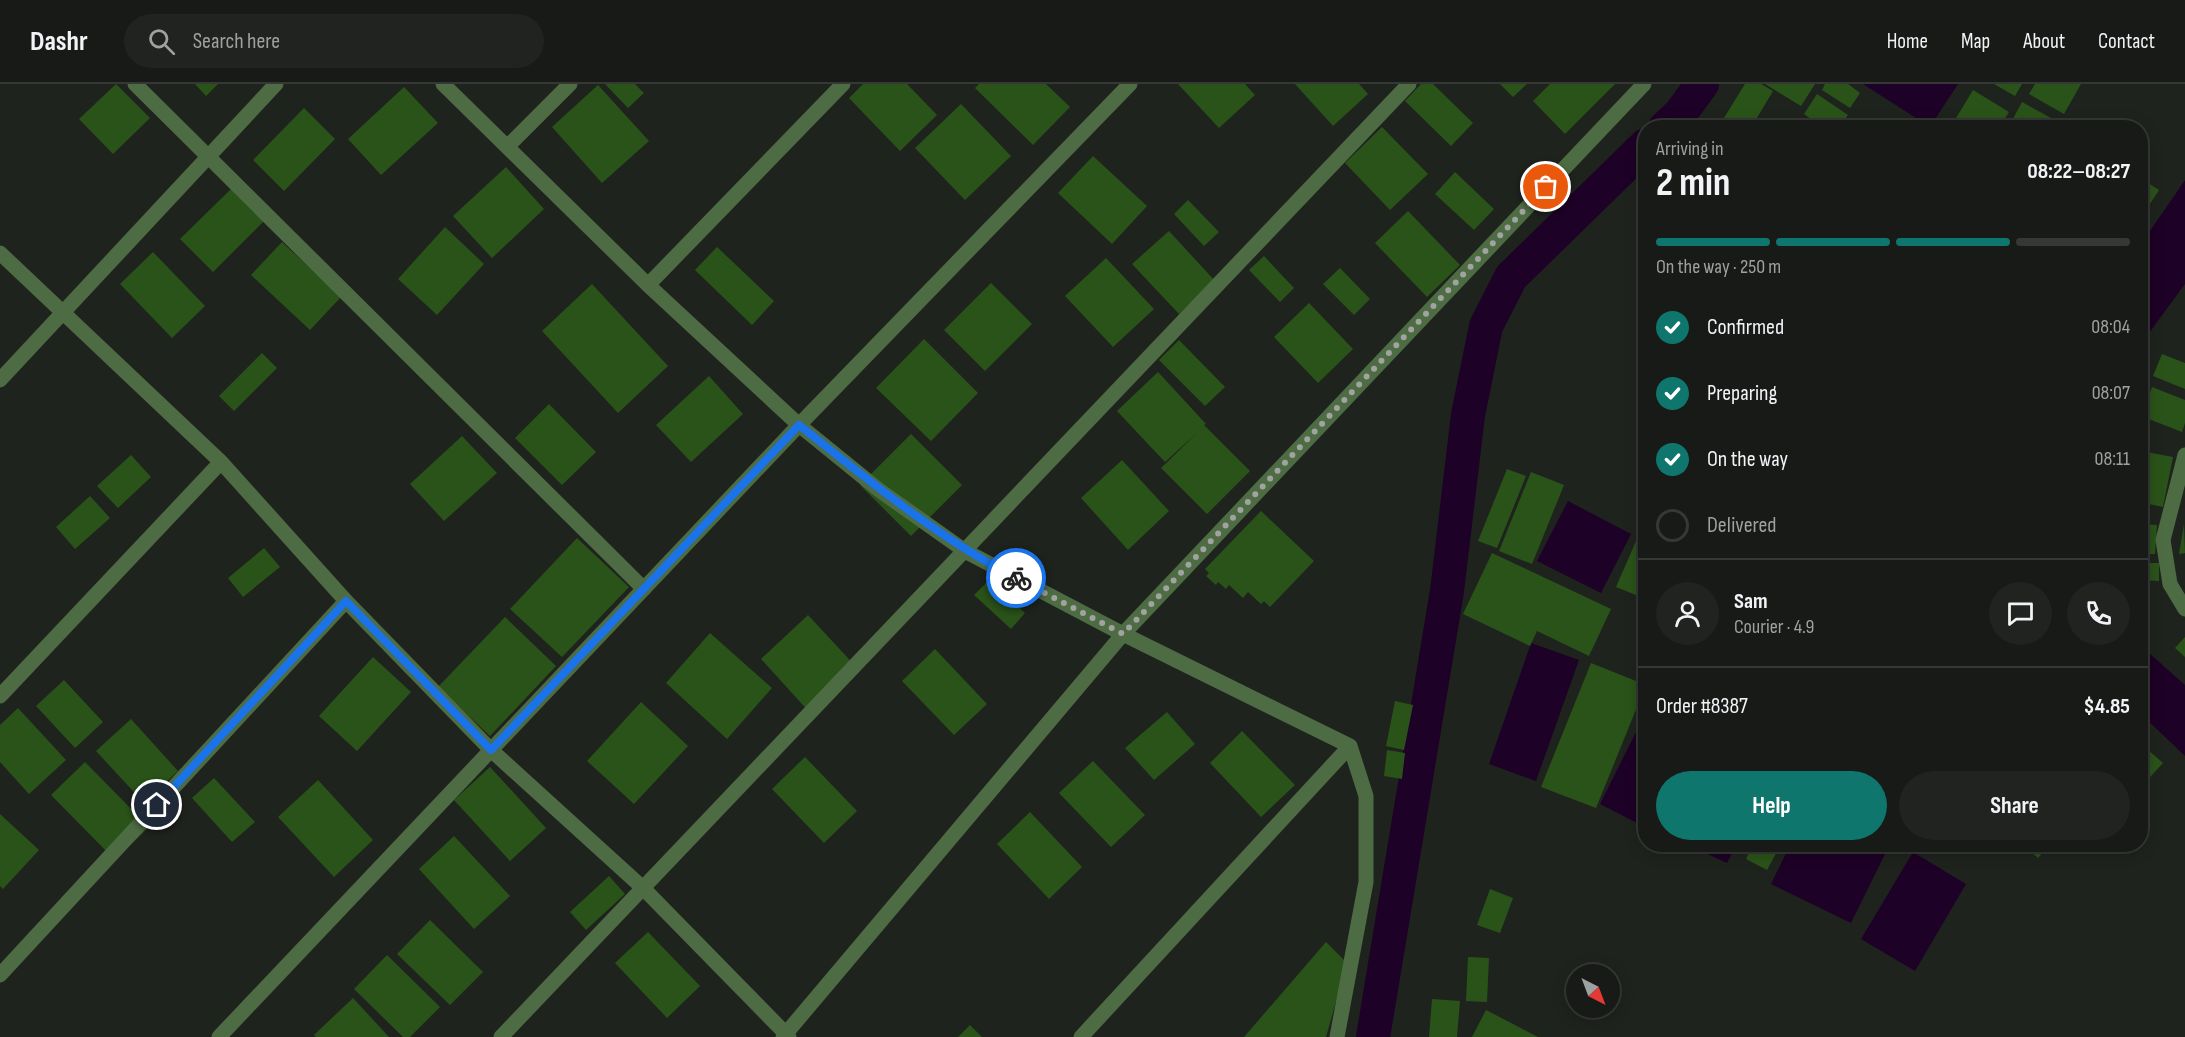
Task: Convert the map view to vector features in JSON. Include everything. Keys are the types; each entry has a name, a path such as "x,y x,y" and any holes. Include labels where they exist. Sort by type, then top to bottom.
{"street":[{"path":"135,84 644,590"},
{"path":"0,380 276,84"},
{"path":"443,84 648,285 799,425 879,490 965,551 1123,634 1350,746 1366,796 1366,882 1337,1037"},
{"path":"508,147 570,84"},
{"path":"648,285 843,84"},
{"path":"219,1037 799,425 1130,84"},
{"path":"501,1037 1409,84"},
{"path":"0,253 221,462 346,601 491,750 643,888 786,1036 1123,634 1644,84"},
{"path":"2185,455 2163,540 2170,584 2185,609"},
{"path":"0,696 221,462"},
{"path":"0,975 346,601"},
{"path":"1081,1037 1350,746"}],"shaded area":[{"path":"1863,84 1958,84 1935,120 1919,120"},
{"path":"2185,180 2185,284 2148,334 2148,234"},
{"path":"1568,501 1631,534 1601,593 1537,561"},
{"path":"1531,643 1579,660 1536,781 1489,764"},
{"path":"2148,652 2185,685 2185,756 2148,721"},
{"path":"1638,728 1638,823 1600,804"},
{"path":"1703,852 1732,852 1727,863"},
{"path":"1787,852 1886,852 1851,923 1771,884"},
{"path":"1913,852 1966,884 1915,971 1861,939"}],"building":[{"path":"116,84 150,118 113,154 79,119"},
{"path":"195,84 218,84 206,96"},
{"path":"605,84 635,84 644,93 628,108"},
{"path":"863,84 907,84 937,115 900,151 849,98"},
{"path":"979,84 1046,84 1070,107 1033,145 975,88"},
{"path":"1178,84 1245,84 1255,95 1219,128"},
{"path":"1295,84 1359,84 1368,94 1333,126"},
{"path":"1421,84 1433,84 1473,123 1451,146 1405,101"},
{"path":"1500,84 1527,84 1513,97"},
{"path":"1550,84 1615,84 1565,134 1533,101"},
{"path":"1745,84 1761,84 1773,91 1756,120 1723,120"},
{"path":"1765,84 1815,84 1801,106"},
{"path":"1825,84 1848,84 1860,93 1850,108 1822,90"},
{"path":"1994,84 2022,84 2015,96"},
{"path":"2035,84 2081,84 2064,114 2029,94"},
{"path":"598,85 649,141 602,183 552,127"},
{"path":"404,87 438,123 381,175 348,139"},
{"path":"1973,90 2009,112 2004,120 1955,120"},
{"path":"1817,94 1848,115 1845,120 1812,120 1804,114"},
{"path":"2022,102 2055,120 2012,120"},
{"path":"961,104 1011,156 965,200 915,148"},
{"path":"304,108 335,139 284,191 253,160"},
{"path":"1382,127 1428,174 1390,210 1345,163"},
{"path":"1093,156 1147,206 1112,244 1058,193"},
{"path":"506,167 544,209 492,258 453,216"},
{"path":"1455,172 1494,209 1474,230 1435,194"},
{"path":"2148,183 2159,190 2148,207"},
{"path":"232,188 264,221 213,272 180,239"},
{"path":"1188,200 1219,232 1204,246 1174,214"},
{"path":"1408,211 1460,265 1427,297 1375,243"},
{"path":"445,227 484,264 437,315 398,279"},
{"path":"1169,231 1215,281 1179,314 1132,264"},
{"path":"282,242 341,297 310,330 251,275"},
{"path":"717,247 774,301 752,325 695,270"},
{"path":"153,252 205,306 172,338 120,284"},
{"path":"1264,256 1294,288 1280,302 1249,270"},
{"path":"1106,258 1154,309 1113,347 1065,296"},
{"path":"1340,268 1370,299 1354,315 1323,284"},
{"path":"991,283 1032,324 985,371 944,330"},
{"path":"592,284 668,366 618,413 542,331"},
{"path":"1309,303 1353,349 1318,383 1274,337"},
{"path":"924,339 978,393 931,441 876,388"},
{"path":"1179,340 1225,387 1205,406 1159,360"},
{"path":"262,353 277,368 234,411 219,396"},
{"path":"2162,354 2185,363 2185,389 2153,376"},
{"path":"1158,372 1206,424 1204,425 1250,471 1207,514 1161,468 1198,432 1165,462 1117,411"},
{"path":"709,376 743,414 691,462 656,425"},
{"path":"2152,387 2185,400 2185,423 2182,432 2148,419 2148,398"},
{"path":"549,404 596,452 562,485 515,438"},
{"path":"911,434 962,485 911,536 860,485"},
{"path":"462,436 497,473 444,521 410,484"},
{"path":"2148,452 2173,457 2163,507 2148,504"},
{"path":"131,455 151,477 118,508 97,486"},
{"path":"1122,460 1169,511 1128,550 1081,498"},
{"path":"1507,469 1526,476 1497,548 1478,541"},
{"path":"1531,472 1564,485 1532,564 1499,551"},
{"path":"90,496 110,518 75,549 56,527"},
{"path":"1261,511 1314,561 1270,607 1264,601 1261,604 1248,592 1243,598 1229,585 1226,589 1218,582 1216,585 1206,576 1209,573 1205,569"},
{"path":"2148,524 2157,525 2155,554 2148,554"},
{"path":"2184,524 2185,553 2179,554"},
{"path":"1638,537 1638,596 1616,587"},
{"path":"577,538 629,587 562,657 510,609"},
{"path":"264,548 280,567 243,597 228,578"},
{"path":"1492,553 1611,609 1589,656 1537,631 1530,646 1463,614"},
{"path":"2148,563 2159,563 2159,581 2148,580"},
{"path":"989,580 1025,613 1011,629 974,595"},
{"path":"808,615 859,670 811,714 761,659"},
{"path":"505,617 556,666 490,736 438,687"},
{"path":"710,633 772,688 727,739 666,683"},
{"path":"2185,637 2185,657 2175,648"},
{"path":"935,649 987,704 954,735 902,681"},
{"path":"373,657 411,692 357,751 319,716"},
{"path":"1591,663 1638,682 1638,705 1596,808 1541,787"},
{"path":"64,680 103,722 75,748 36,706"},
{"path":"1395,701 1413,705 1404,750 1386,746"},
{"path":"641,702 688,746 634,804 587,761"},
{"path":"18,708 66,760 29,794 0,762 0,725"},
{"path":"1167,712 1195,744 1154,780 1125,748"},
{"path":"131,719 178,771 144,803 96,751"},
{"path":"1242,731 1295,785 1261,817 1210,763"},
{"path":"1387,750 1405,753 1402,779 1384,776"},
{"path":"2148,750 2163,763 2148,779"},
{"path":"805,757 857,811 824,843 772,789"},
{"path":"1093,761 1145,815 1111,847 1059,793"},
{"path":"85,762 149,827 115,860 51,795"},
{"path":"490,767 546,828 510,861 454,800"},
{"path":"214,778 255,822 232,842 192,798"},
{"path":"318,780 373,840 334,877 278,817"},
{"path":"1030,812 1082,867 1049,899 997,844"},
{"path":"0,814 39,850 3,889 0,886"},
{"path":"454,836 510,896 474,929 419,869"},
{"path":"1749,852 1777,852 1767,870 1746,859"},
{"path":"2032,852 2043,852 2038,858"},
{"path":"609,876 625,894 586,930 570,912"},
{"path":"1490,889 1513,898 1500,933 1477,925"},
{"path":"430,920 483,972 450,1005 397,954"},
{"path":"648,932 700,986 667,1018 615,963"},
{"path":"1326,942 1347,963 1326,1037 1244,1037"},
{"path":"387,955 440,1007 410,1037 403,1037 354,989"},
{"path":"1468,957 1489,958 1487,1002 1466,1001"},
{"path":"353,998 389,1037 316,1037 314,1035"},
{"path":"1432,999 1460,1001 1457,1037 1429,1037"},
{"path":"1486,1010 1538,1037 1472,1037"},
{"path":"970,1025 982,1037 958,1037"}],"waterway":[{"path":"1674,120 1702,84"},
{"path":"1373,1037 1447,591 1468,415 1486,326 1511,277 1638,153"}],"way so far":[{"path":"1016,578 1123,634 1546,187"}],"route":[{"path":"157,805 346,601 491,750 799,425 879,490 965,551 1016,578"}]}
